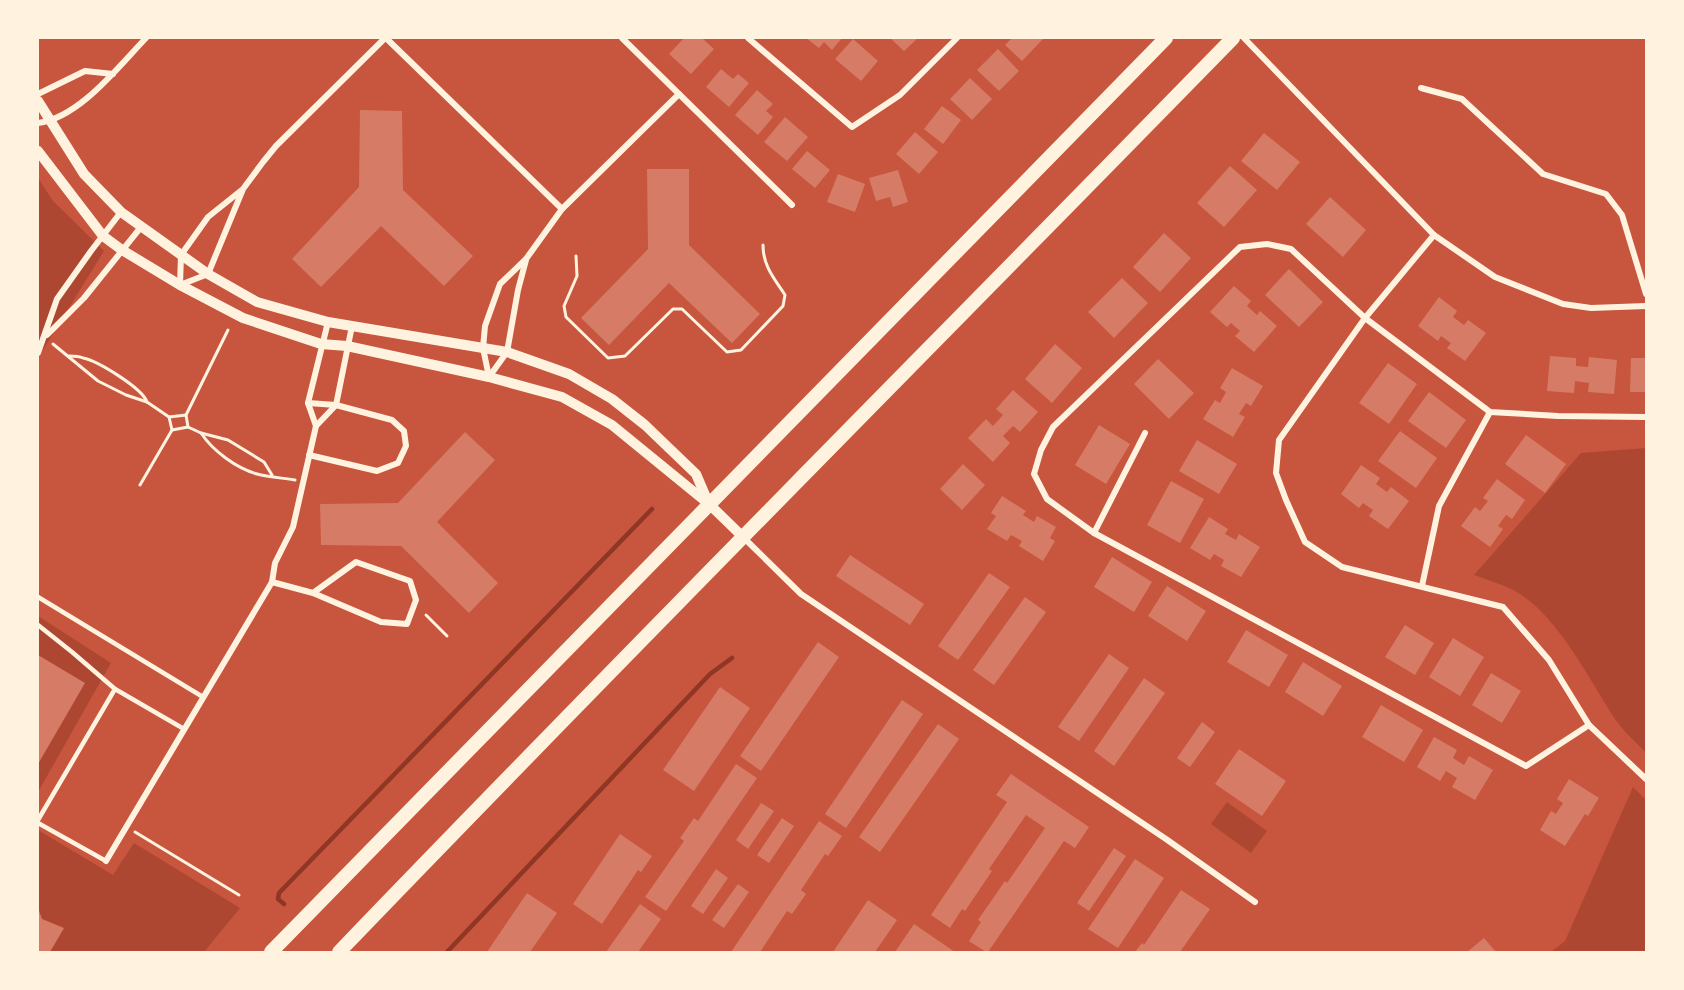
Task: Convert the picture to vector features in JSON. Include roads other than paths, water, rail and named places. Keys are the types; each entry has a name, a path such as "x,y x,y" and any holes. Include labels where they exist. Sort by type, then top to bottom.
{"main road":[{"path":"271,952 1166,38"},
{"path":"339,952 569,714 1233,38"}],"street":[{"path":"38,123 50,122 93,95 146,38"},
{"path":"180,285 181,255 208,217 243,189 276,146 385,38 562,209"},
{"path":"622,38 792,205"},
{"path":"748,38 852,127 900,95 957,38"},
{"path":"1244,38 1434,235 1495,277 1563,304 1591,308 1647,306"},
{"path":"38,94 85,71 113,74"},
{"path":"1421,88 1462,99 1543,174 1606,194 1622,215 1647,294"},
{"path":"489,377 483,348 485,326 500,284 526,259 562,209 679,94"},
{"path":"38,101 84,174 121,212 208,274 257,302 328,322 507,352 569,374 612,399 645,425 696,474 710,505"},
{"path":"38,151 103,236 180,285 243,318 321,344 347,346 489,377 562,398 612,425 710,505 801,594 1166,839 1255,902"},
{"path":"180,285 208,274 243,189"},
{"path":"38,353 57,299 121,212"},
{"path":"44,338 84,298 141,227"},
{"path":"1434,235 1365,318 1279,440 1276,473 1305,543 1342,567 1503,607 1549,660 1589,725 1647,779"},
{"path":"1589,725 1526,766 1094,533 1047,499 1034,474 1041,450 1053,427 1240,248 1267,244 1291,249 1365,318 1490,412 1558,416 1647,417"},
{"path":"489,377 507,352 526,259"},
{"path":"316,426 308,403 328,322"},
{"path":"106,861 272,582 275,563 293,527 316,426 336,405 352,326"},
{"path":"308,403 336,405 392,420 404,431 406,446 398,463 377,471 309,455"},
{"path":"1422,586 1439,506 1490,412"},
{"path":"1094,533 1145,433"},
{"path":"272,582 313,593 381,622 407,624 416,600 410,581 356,562 313,593"}],"lane":[{"path":"38,597 203,697"},
{"path":"38,625 115,689 184,729"},
{"path":"106,861 38,821 115,689"}],"waterway":[{"path":"284,904 278,899 279,893 652,509"},
{"path":"447,952 710,674 732,658"}]}
